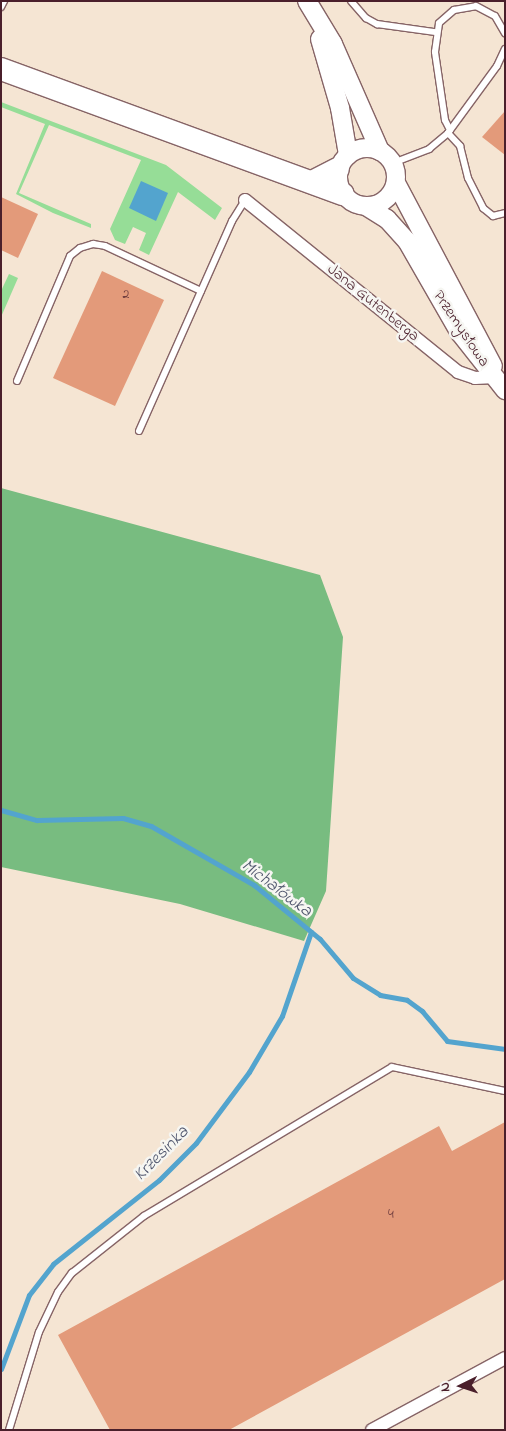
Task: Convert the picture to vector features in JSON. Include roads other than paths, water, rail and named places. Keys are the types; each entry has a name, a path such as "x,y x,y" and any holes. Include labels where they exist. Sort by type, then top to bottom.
{"highway":[{"path":"1,69 203,145 343,194"},
{"path":"312,182 343,162"}],"street":[{"path":"306,1 334,44 387,157 396,183 385,200 366,206 357,205 343,194 337,178 343,162 340,108 326,54 306,1"},
{"path":"343,162 363,148 387,157"},
{"name":"Przemysłowa","path":"396,183 490,356 502,382"},
{"name":"Jana Gutenberga","path":"246,200 458,372 475,378 502,382"},
{"name":"Przemysłowa","path":"366,206 387,220 406,241 460,333 502,382"},
{"path":"372,1430 505,1358"}],"lane":[{"path":"1,7 4,1"},
{"path":"351,1 366,18 377,24 435,32"},
{"path":"505,33 495,16 476,6 464,6 450,12 435,32 444,111 449,132 460,146 468,178 483,208 493,216 505,213"},
{"path":"387,157 429,149 449,132 497,66 505,49"},
{"path":"139,431 232,221 246,200"},
{"path":"17,381 70,256 80,248 93,244 105,246 201,291"},
{"path":"9,1430 39,1332 58,1292 72,1273 144,1216 392,1067 505,1091"}],"water":[{"path":"141,181 168,193 156,221 129,208"}],"waterway":[{"name":"Michałówka","path":"1,810 37,820 123,818 151,826 254,885 320,939 353,978 380,995 407,1000 422,1011 447,1041 505,1049"},
{"name":"Krzesinka","path":"1,1369 29,1295 53,1264 159,1180 196,1143 249,1072 282,1016 311,932"}]}
